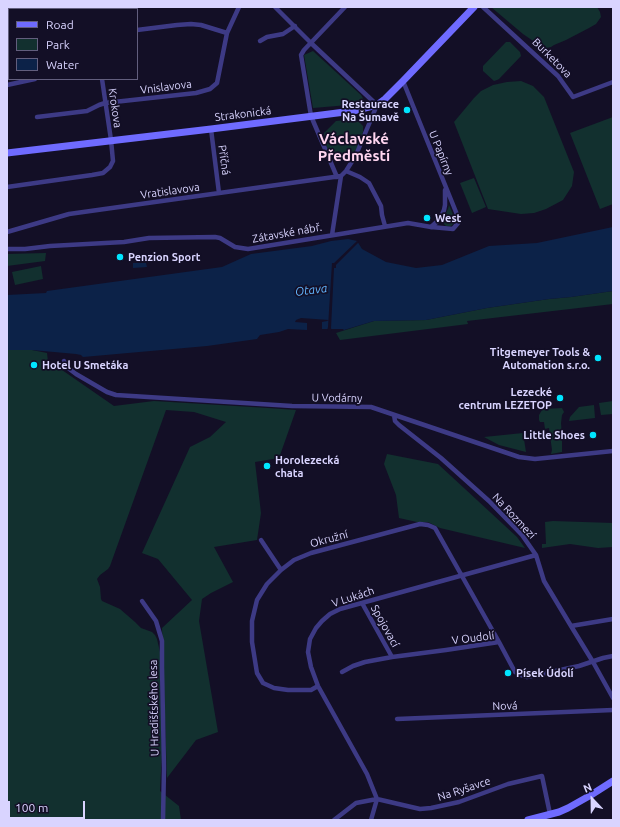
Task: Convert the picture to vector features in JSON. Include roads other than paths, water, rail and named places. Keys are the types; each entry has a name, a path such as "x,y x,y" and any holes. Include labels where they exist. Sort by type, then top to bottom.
{"main road":[{"path":"377,105 403,81 474,7"},
{"name":"Strakonická","path":"7,152 353,111 377,105"},
{"path":"528,820 568,808 613,781"}],"street":[{"name":"Vnislavova","path":"37,117 87,110 105,103 196,93 210,89 217,83 228,33 239,7"},
{"path":"275,7 377,105 356,155 346,171 339,176"},
{"path":"332,235 339,176 311,116 301,59 302,52 345,7"},
{"name":"Burketova","path":"483,7 558,76 573,96 613,82"},
{"path":"138,30 192,24 201,25 228,33"},
{"path":"260,41 283,34 295,26"},
{"path":"7,85 30,80"},
{"name":"Krokova","path":"102,80 111,140"},
{"name":"U Papírny","path":"403,81 458,217 458,223 453,229"},
{"name":"Příčná","path":"211,129 220,193"},
{"path":"7,187 103,173 110,167 113,161 111,140"},
{"path":"346,171 369,183 381,206 385,226"},
{"name":"Vratislavova","path":"7,232 69,214 339,176"},
{"path":"431,227 440,219 446,205 445,187"},
{"name":"Zátavské nábř.","path":"7,249 124,242 149,238 216,237 235,247 248,249 408,223 453,229"},
{"name":"U Vodárny","path":"64,361 68,368 76,374 107,392 116,395 287,406 371,407 519,457 530,459 613,451"},
{"name":"Na Rozmezí","path":"394,415 395,421 399,425 441,458 489,501 522,535 536,555 544,581 613,698"},
{"name":"Okružní","path":"318,686 311,690 274,688 263,683 257,673 252,642 252,621 257,600 267,584 294,560 311,553 420,524 428,524 435,528 499,642"},
{"path":"261,540 281,570"},
{"name":"V Lukách","path":"377,799 367,774 318,686 311,667 308,652 310,639 316,628 322,620 340,609 536,555"},
{"name":"U Hradišťského lesa","path":"142,601 156,621 162,641 164,768 163,820"},
{"name":"Spojovací","path":"362,603 392,657"},
{"path":"571,626 613,619"},
{"name":"V Oudolí","path":"342,672 365,662 499,642 515,672 527,677 561,670 613,656"},
{"name":"Nová","path":"397,719 613,710"},
{"name":"Na Ryšavce","path":"334,820 356,804 377,799 420,809 431,808 459,802 508,784 542,776 550,814"},
{"path":"371,820 377,799"}],"water":[{"name":"Otava","path":"613,227 613,291 487,308 426,320 374,321 344,330 322,329 322,322 329,320 301,318 295,322 307,323 307,330 288,329 260,335 257,339 207,346 83,357 76,354 32,350 7,350 7,295 46,293 47,291 222,267 251,254 312,246 331,241 348,239 357,241 362,249 386,262 416,268 442,265 489,246 537,243"},
{"path":"133,263 146,263 147,267 133,268"}],"place":[{"name":"Restaurace Na Šumavě","path":"407,110"},
{"name":"West","path":"427,218"},
{"name":"Penzion Sport","path":"120,257"},
{"name":"Titgemeyer Tools & Automation s.r.o.","path":"598,358"},
{"name":"Hotel U Smetáka","path":"34,365"},
{"name":"Lezecké centrum LEZETOP","path":"560,398"},
{"name":"Little Shoes","path":"593,435"},
{"name":"Horolezecká chata","path":"267,466"},
{"name":"Písek Údolí","path":"508,673"}],"district":[{"name":"Václavské Předměstí","path":"354,148"}]}
